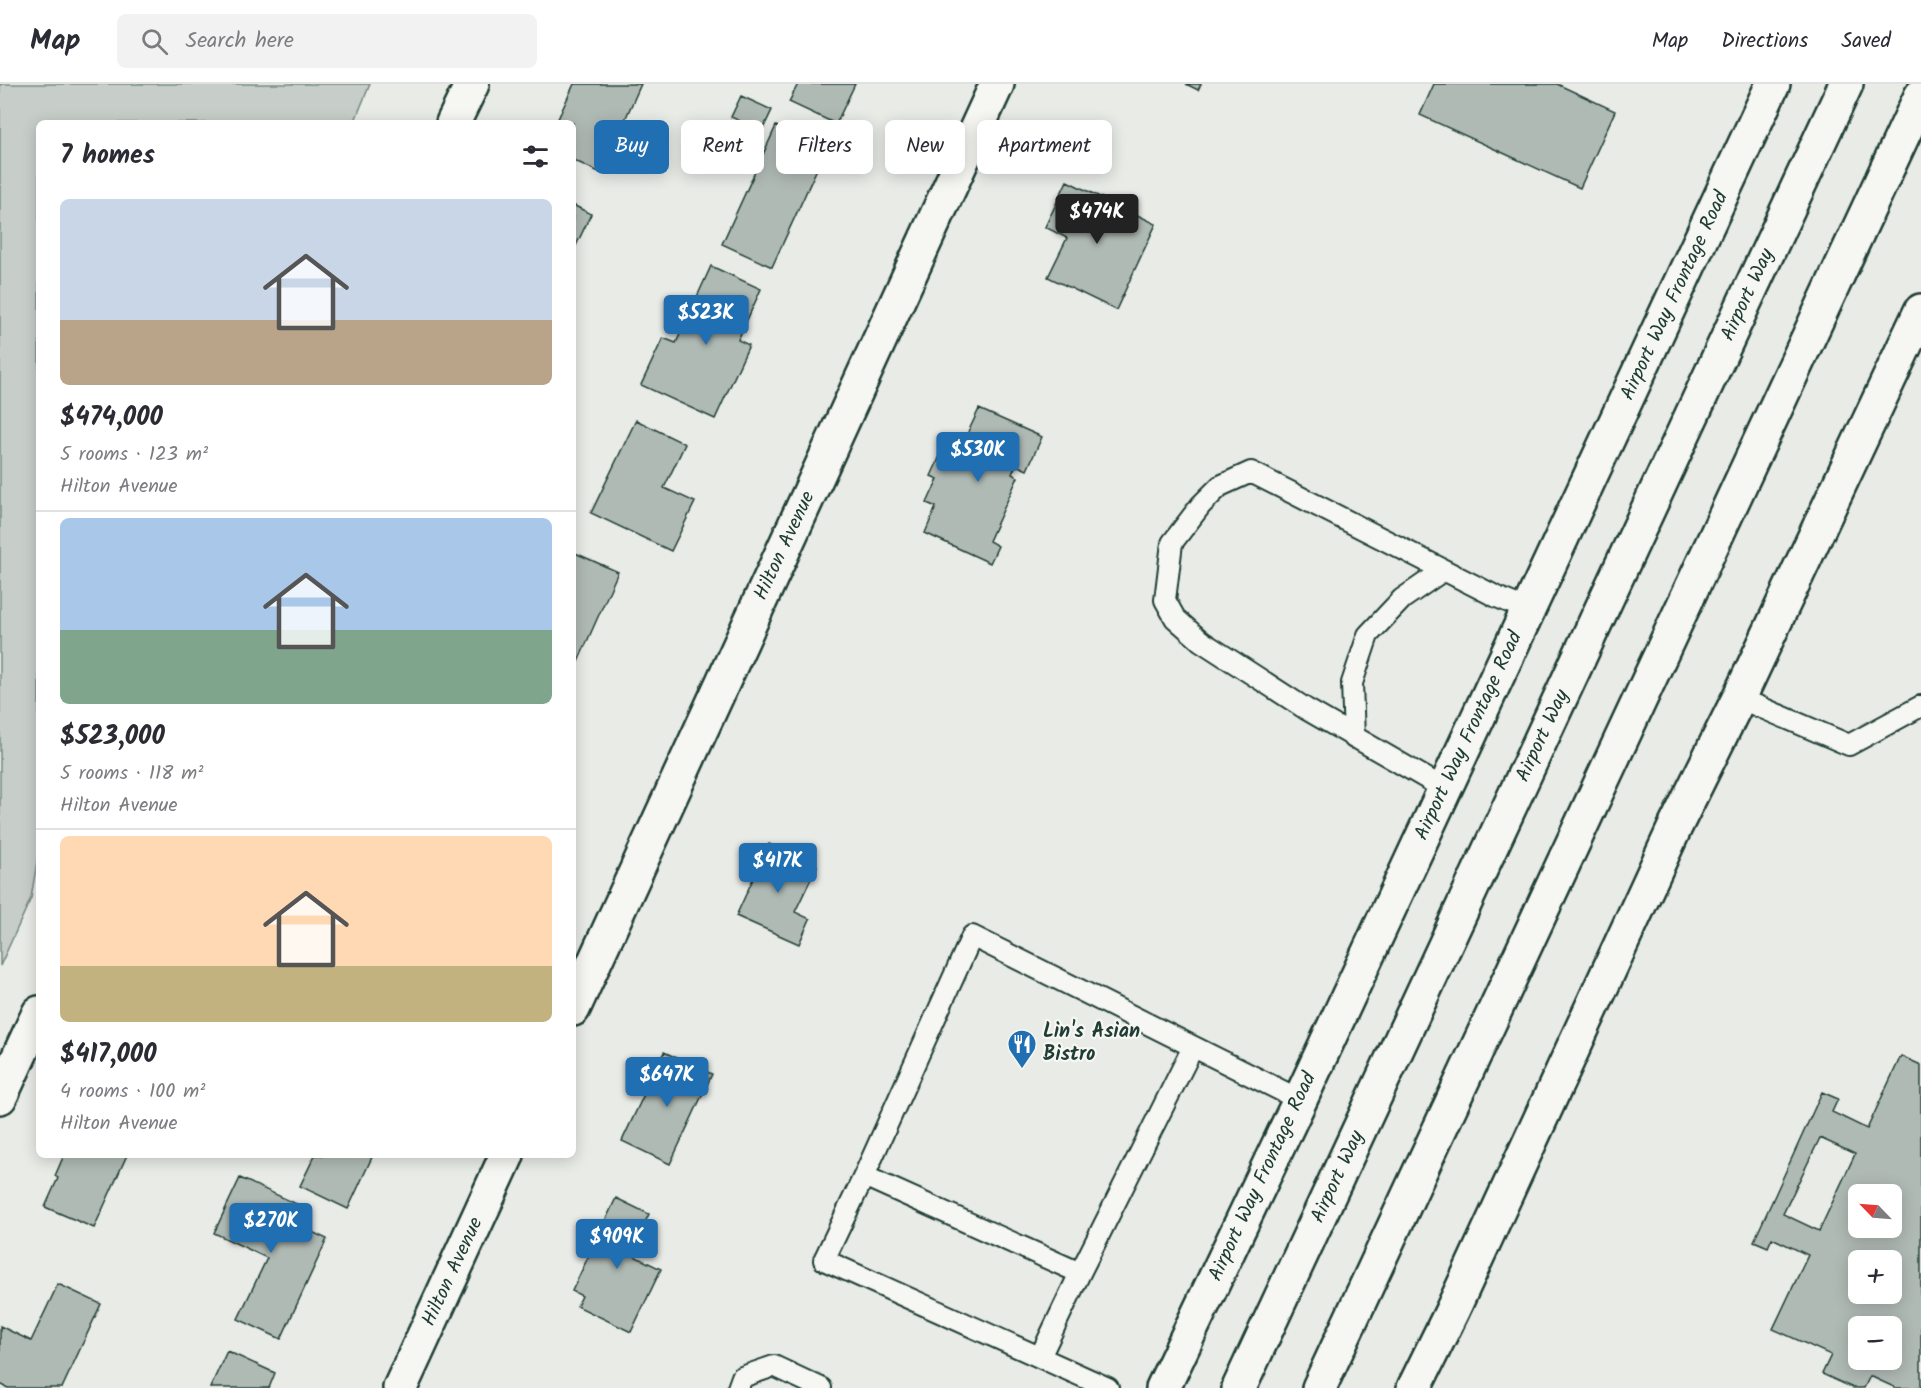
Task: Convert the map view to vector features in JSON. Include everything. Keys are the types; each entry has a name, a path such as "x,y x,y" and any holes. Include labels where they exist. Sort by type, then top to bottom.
{"street":[{"path":"454,120 472,84"},
{"name":"Hilton Avenue","path":"576,1002 997,84"},
{"name":"Airport Way Frontage Road","path":"1163,1388 1300,1100 1773,84"},
{"name":"Airport Way","path":"1239,1388 1846,84"},
{"path":"1319,1388 1921,96"},
{"path":"1414,1388 1675,827 1740,698 1921,311"},
{"path":"0,1097 36,1019"},
{"name":"Hilton Avenue","path":"400,1388 506,1158"}],"lane":[{"path":"1444,789 1306,709 1200,641 1174,618 1165,600 1172,543 1201,505 1220,486 1251,472 1497,597 1528,610"},
{"path":"1354,738 1352,683 1368,635 1402,598 1444,570"},
{"path":"1740,698 1849,745 1917,715"},
{"path":"1108,1388 824,1260 972,936 1300,1100"},
{"path":"1041,1358 1080,1273 1193,1047"},
{"path":"864,1176 1080,1273"},
{"path":"738,1388 742,1377 774,1366 821,1388"}],"shaded area":[{"path":"0,84 370,84 355,120 36,120 36,868 31,898 0,966"}],"building":[{"path":"574,84 641,84 625,120 594,120 594,170 576,161 576,120 558,119"},
{"path":"798,84 855,84 838,120 827,120 789,102"},
{"path":"1186,84 1201,84 1198,90"},
{"path":"1434,84 1557,84 1615,111 1580,188 1420,115"},
{"path":"741,96 772,110 764,127 764,120 738,120 731,117"},
{"path":"776,126 776,174 815,174 772,267 722,244 754,174 764,174 764,152"},
{"path":"1067,181 1156,224 1116,310 1048,277 1067,238 1045,227"},
{"path":"576,206 591,214 576,246"},
{"path":"711,266 761,289 738,340 749,345 715,419 641,385 663,338 676,343"},
{"path":"979,409 1042,437 1027,470 1016,465 1012,474 1018,477 989,541 998,546 990,563 925,533 936,507 927,503 938,479 931,476 946,443 960,449"},
{"path":"636,420 685,444 664,488 695,502 671,551 591,513"},
{"path":"576,553 618,572 576,666"},
{"path":"769,844 817,866 795,912 810,919 799,944 736,916"},
{"path":"664,1052 712,1074 670,1164 622,1141"},
{"path":"1901,1056 1921,1065 1921,1388 1896,1388 1870,1376 1864,1388 1853,1388 1822,1374 1831,1355 1773,1329 1808,1255 1772,1238 1768,1247 1754,1241 1822,1092 1838,1099 1832,1112 1867,1129","holes":["1820,1138 1855,1154 1819,1231 1783,1214"]},
{"path":"63,1158 126,1158 94,1228 45,1207 58,1178 55,1176"},
{"path":"314,1158 372,1158 348,1209 300,1186"},
{"path":"240,1178 299,1205 291,1222 327,1239 281,1339 238,1319 267,1258 214,1233"},
{"path":"616,1198 649,1214 630,1254 661,1269 631,1332 577,1306 582,1296 572,1291"},
{"path":"58,1284 101,1304 62,1388 8,1388 0,1384 0,1326 31,1341"},
{"path":"227,1351 275,1373 269,1388 210,1388"}],"place":[{"name":"Lin's Asian Bistro","path":"1022,1070"}]}
